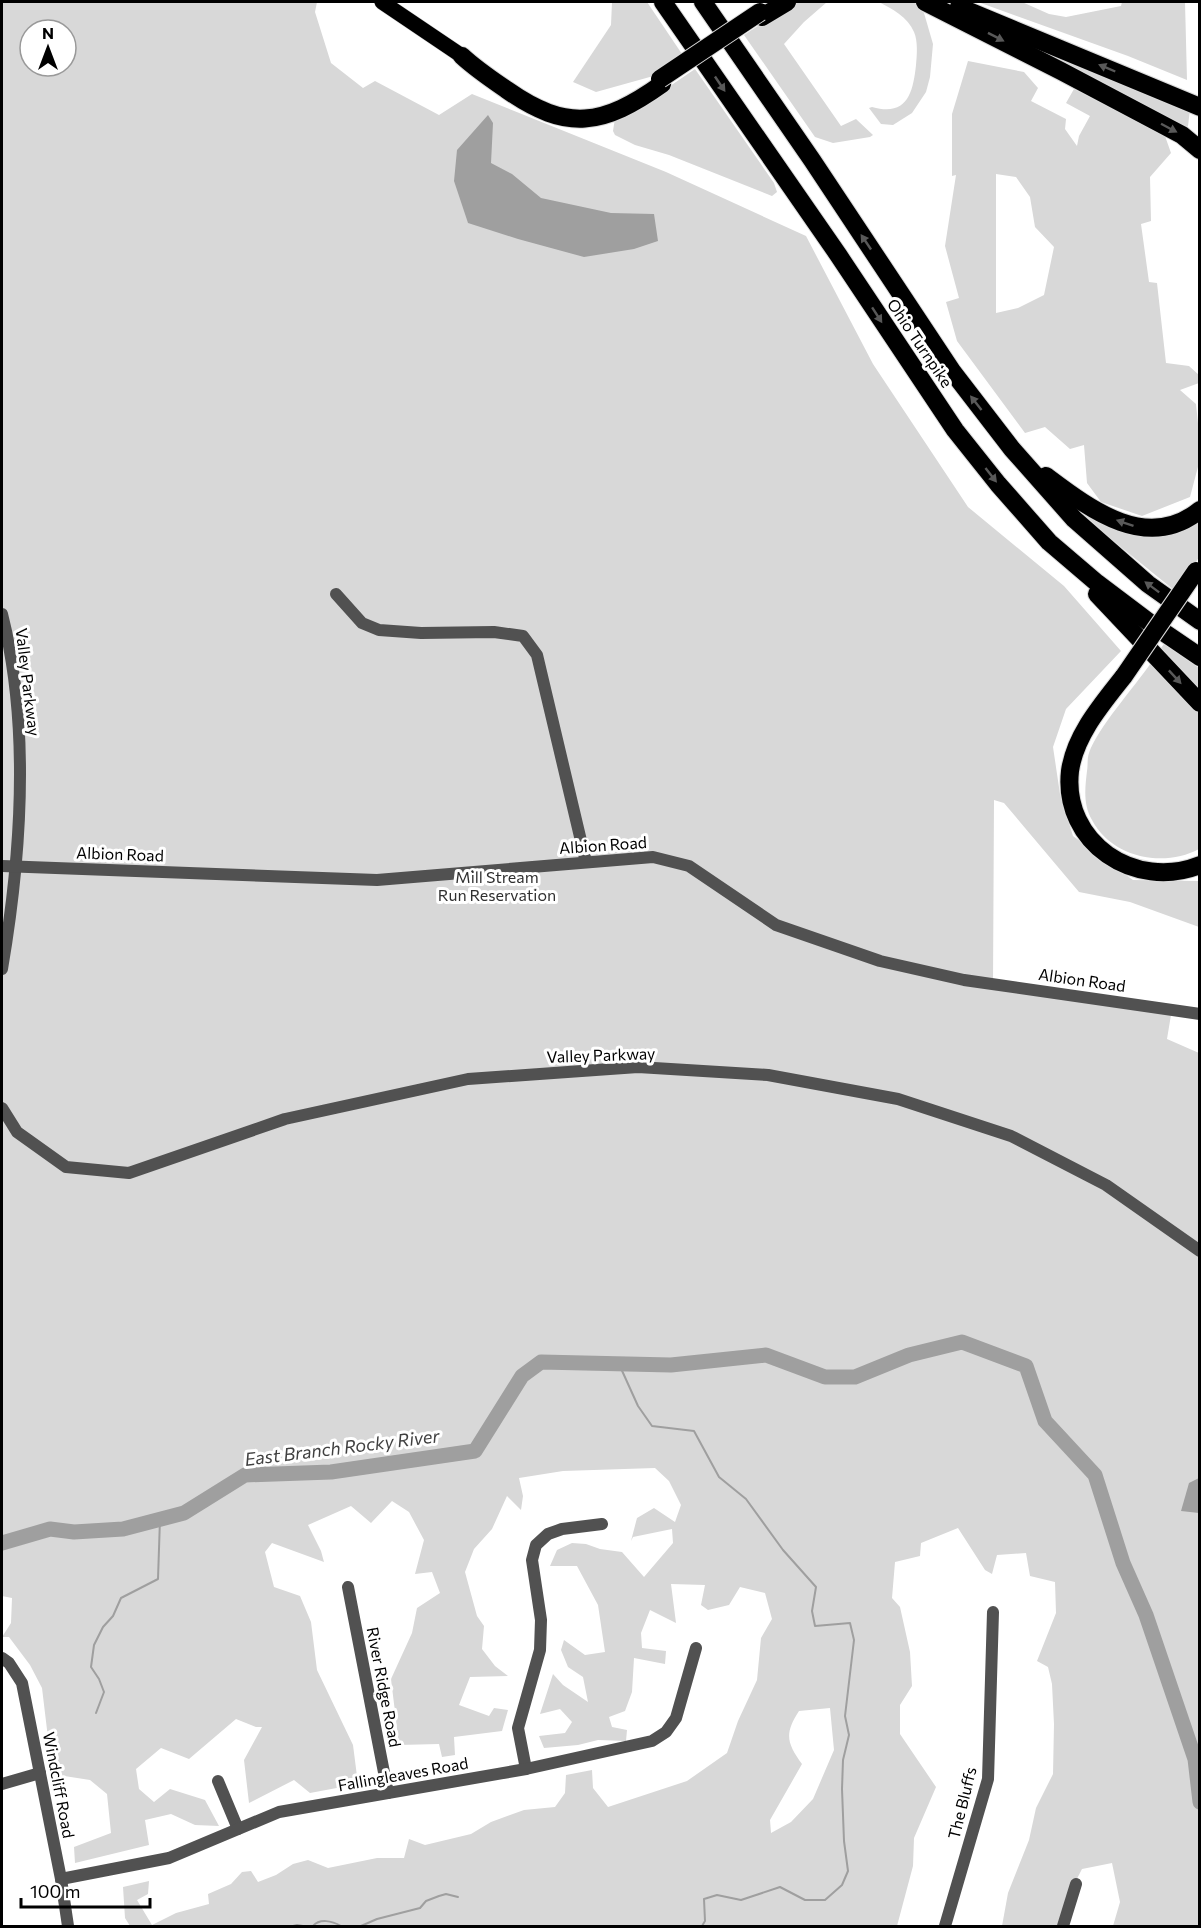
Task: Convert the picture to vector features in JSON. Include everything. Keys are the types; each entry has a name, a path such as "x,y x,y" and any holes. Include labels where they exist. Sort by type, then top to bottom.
{"highway":[{"name":"Ohio Turnpike","path":"663,2 955,430 998,484 1049,542 1150,624 1200,657"},
{"name":"Ohio Turnpike","path":"703,2 812,160 952,371 1012,449 1074,519 1148,584 1200,621"},
{"path":"462,56 475,68 527,104 556,117 574,120 601,116 625,107 776,2"},
{"path":"761,14 787,2"},
{"path":"925,2 1061,70 1182,135 1200,150"},
{"path":"946,2 1200,107"},
{"path":"1012,449 1072,496 1108,517 1130,525 1155,529 1190,518 1200,510"},
{"path":"1049,542 1066,564 1200,703"},
{"path":"1198,572 1127,678 1086,746 1079,780 1082,810 1090,828 1102,842 1124,856 1154,865 1174,864 1200,856"},
{"path":"1127,678 1096,712 1076,748 1070,771 1070,794 1076,817 1093,843 1116,861 1134,869 1170,874 1200,865"}],"main road":[{"path":"382,2 462,56"}],"street":[{"path":"336,594 362,624 380,630 421,633 494,632 523,636 537,655 586,862"},
{"name":"Valley Parkway","path":"2,614 10,647 19,741 16,867 2,969"},
{"name":"Albion Road","path":"2,867 377,880 653,857 689,866 776,925 880,961 964,980 1200,1014"},
{"name":"Valley Parkway","path":"2,1108 17,1132 66,1167 129,1173 285,1119 468,1079 638,1067 768,1075 898,1099 1011,1136 1106,1185 1200,1251"},
{"path":"526,1769 518,1728 540,1650 541,1620 532,1560 536,1545 548,1534 562,1529 602,1524"},
{"name":"River Ridge Road","path":"348,1587 388,1793"},
{"name":"The Bluffs","path":"945,1926 988,1779 993,1612"},
{"name":"Fallingleaves Road","path":"61,1879 169,1858 279,1812 526,1769 652,1742 666,1732 676,1718 696,1648"},
{"name":"Windcliff Road","path":"2,1658 9,1663 22,1683 61,1879 68,1926"},
{"path":"2,1784 40,1773"},
{"path":"218,1781 238,1829"},
{"path":"1063,1926 1076,1884"}],"green space":[{"name":"Mill Stream Run Reservation","path":"2,2 317,2 315,12 331,63 363,88 375,81 439,115 472,94 666,172 806,236 873,364 968,507 1064,586 1121,651 1066,709 1053,747 1060,794 1073,836 1133,880 1199,881 1199,927 1130,902 1079,892 1004,803 994,800 993,983 1172,1009 1167,1039 1199,1053 1199,1926 1113,1926 1120,1902 1112,1863 1082,1869 1068,1896 1058,1926 1002,1926 1008,1893 1029,1840 1036,1808 1053,1774 1052,1684 1048,1667 1037,1661 1056,1613 1055,1582 1030,1576 1026,1553 997,1555 992,1574 985,1570 958,1528 921,1543 920,1556 895,1562 892,1598 900,1607 910,1652 912,1686 900,1705 900,1734 936,1787 914,1838 913,1866 897,1926 130,1926 125,1918 123,1887 149,1881 148,1894 137,1900 152,1925 176,1913 209,1904 208,1894 231,1884 242,1872 251,1871 258,1882 276,1875 293,1864 308,1860 328,1868 377,1858 404,1858 409,1839 425,1845 471,1834 491,1822 524,1810 555,1807 565,1793 566,1775 592,1770 593,1788 608,1807 687,1781 727,1753 738,1721 757,1680 761,1638 772,1619 765,1593 740,1587 729,1605 708,1610 701,1605 705,1585 671,1584 676,1623 650,1610 641,1633 642,1648 666,1651 665,1664 634,1658 632,1692 625,1711 609,1717 612,1727 627,1730 626,1741 598,1740 578,1745 544,1748 539,1736 565,1733 572,1722 560,1709 540,1714 553,1674 563,1685 588,1702 583,1677 568,1667 561,1650 564,1640 585,1655 605,1652 598,1605 577,1566 550,1566 557,1550 572,1543 586,1544 600,1549 622,1552 644,1577 673,1543 672,1529 633,1537 631,1541 637,1518 654,1508 675,1522 681,1505 669,1481 655,1468 563,1471 519,1478 523,1496 521,1510 507,1496 492,1529 474,1549 465,1572 477,1616 484,1626 482,1649 495,1666 508,1676 470,1677 459,1705 489,1716 494,1708 508,1710 502,1731 454,1737 455,1755 442,1757 439,1744 399,1745 391,1679 412,1633 417,1608 440,1593 432,1572 415,1574 424,1540 409,1512 392,1501 371,1523 351,1506 308,1525 324,1562 272,1543 265,1552 274,1587 300,1596 311,1622 317,1670 353,1745 358,1784 310,1793 294,1780 249,1803 244,1760 262,1727 236,1719 189,1759 161,1748 136,1769 139,1789 154,1802 170,1789 205,1800 219,1826 195,1825 171,1814 145,1820 149,1845 75,1863 74,1847 111,1833 107,1794 90,1780 58,1775 48,1738 42,1688 30,1665 9,1637 2,1637 11,1623 12,1598 2,1596","holes":["830,1708 834,1750 813,1799 791,1822 771,1833 770,1820 802,1764 789,1738 791,1726 799,1711"]},
{"path":"612,2 647,2 684,57 657,75 596,92 573,82 611,25"},
{"path":"795,2 827,2 784,44 841,126 856,119 873,135 870,137 833,143 815,137 744,35"},
{"path":"879,2 915,3 924,13 933,44 926,92 912,113 893,125 881,124 869,108 893,109 906,100 915,75 917,44 908,22"},
{"path":"978,2 1022,2 1049,14 1066,17 1121,6 1122,2 1185,2 1187,80 1128,56"},
{"path":"982,20 1190,109 1188,126 1185,129"},
{"path":"968,61 1024,72 1038,88 1031,101 1066,119 1065,129 1077,146 1079,136 1090,116 1066,103 1074,89 1165,136 1171,153 1150,177 1151,221 1141,224 1149,282 1157,283 1166,363 1189,366 1199,375 1199,383 1180,390 1196,404 1199,433 1199,463 1190,497 1142,516 1101,502 1087,483 1084,445 1070,449 1045,427 1025,433 957,341 946,302 959,298 945,246 956,175 952,176 952,114","holes":["996,174 1016,177 1030,197 1035,227 1054,247 1044,295 1018,308 996,313"]},
{"path":"695,69 774,183 777,192 772,196 669,155 635,145 615,135 613,131 615,118 651,99"},
{"path":"1072,503 1119,529 1149,537 1165,536 1182,530 1199,520 1199,557 1174,590 1106,535"},
{"path":"1164,644 1199,668 1199,694 1158,652"},
{"path":"1151,663 1199,711 1199,849 1170,858 1140,856 1112,843 1092,820 1086,802 1088,757 1093,743"}],"shaded area":[{"path":"488,115 493,123 491,163 512,174 541,198 611,213 654,214 658,241 634,249 584,257 468,223 454,181 457,150"},
{"path":"1199,1478 1199,1513 1181,1511 1189,1483"}],"waterway":[{"name":"East Branch Rocky River","path":"2,1543 50,1529 74,1532 123,1529 184,1513 245,1475 331,1472 475,1451 522,1376 541,1362 671,1365 766,1355 825,1377 855,1377 909,1355 962,1342 1026,1366 1045,1421 1095,1475 1123,1563 1146,1615 1195,1759 1200,1802"},
{"path":"619,1364 638,1406 652,1426 694,1431 719,1477 746,1499 783,1550 816,1587 812,1611 815,1626 850,1623 854,1640 845,1716 849,1735 843,1760 842,1789 844,1841 848,1871 842,1885 825,1900 805,1900 780,1887 741,1900 717,1895 704,1899 705,1921 702,1926"},
{"path":"96,1713 104,1692 91,1667 94,1645 103,1627 113,1616 121,1598 158,1579 160,1519"},
{"path":"361,1926 377,1919 420,1908 426,1901 439,1896 446,1894 458,1897"},
{"path":"313,1926 326,1921 341,1926"},
{"path":"293,1926 303,1926"}]}
